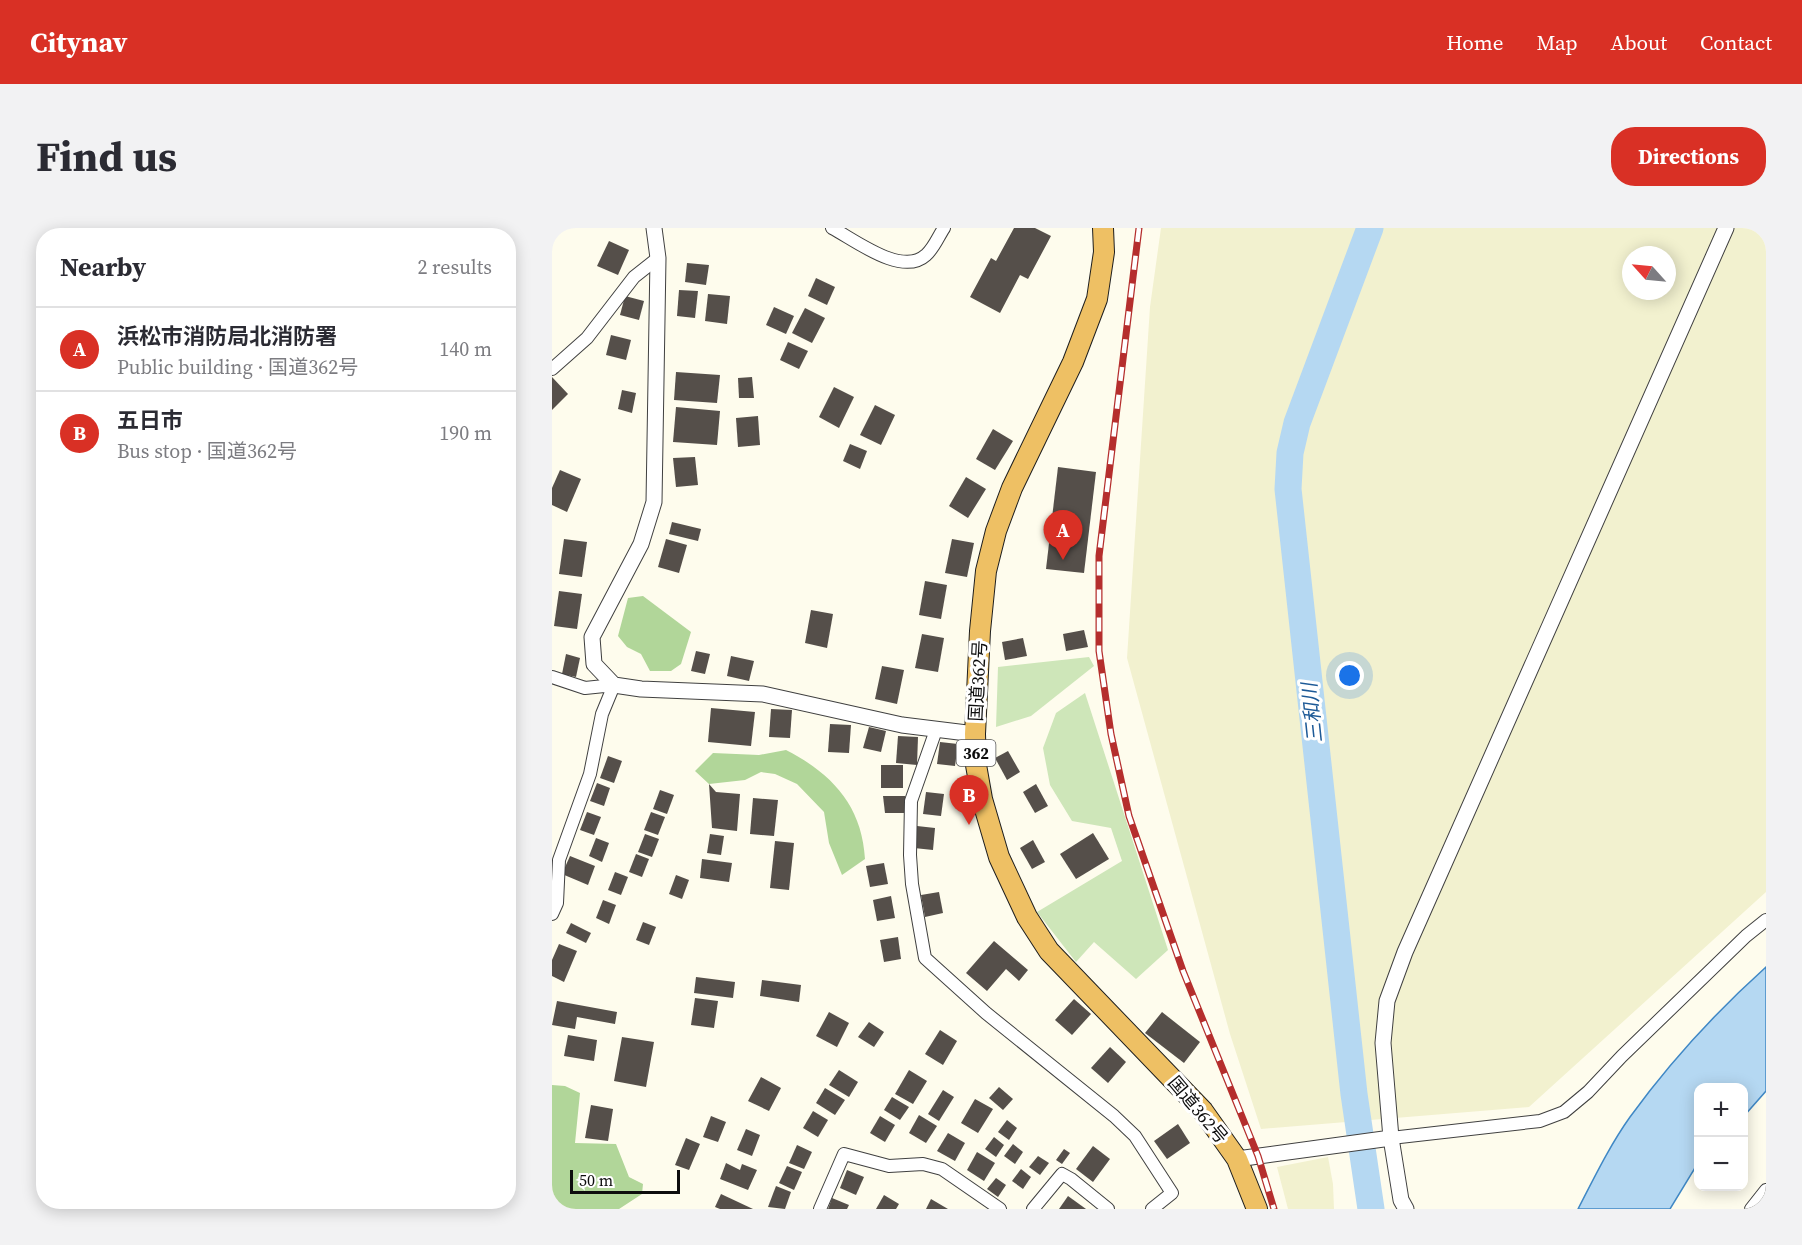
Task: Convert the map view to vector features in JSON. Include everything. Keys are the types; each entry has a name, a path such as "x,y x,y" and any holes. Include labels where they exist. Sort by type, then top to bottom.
{"highway":[{"name":"国道362号","path":"1103,228 1104,252 1097,299 1074,362 1012,488 996,531 986,571 980,631 975,734 976,765 982,799 999,857 1027,917 1049,951 1203,1111 1237,1159 1257,1209"}],"street":[{"path":"614,685 594,664 592,637 641,544 654,502 658,258 654,228"},
{"path":"832,228 886,258 901,263 924,258 944,228"},
{"path":"1406,1209 1401,1200 1385,1139 1383,1043 1387,1001 1405,952 1726,228"},
{"path":"552,369 588,338 634,277 658,258"},
{"path":"552,677 585,688 614,685 641,689 763,694 902,725 975,734"},
{"path":"552,914 557,903 559,860 590,774 602,714 614,685"},
{"path":"936,730 911,801 912,884 925,958 986,1013 1114,1116 1135,1136 1172,1193 1152,1209"},
{"path":"1237,1159 1344,1143 1540,1121 1564,1112 1588,1092 1746,936 1766,920"},
{"path":"820,1209 843,1154 889,1166 923,1164 942,1169 1000,1209"},
{"path":"1033,1209 1062,1174 1108,1209"},
{"path":"1751,1209 1766,1190"}],"green space":[{"path":"1161,228 1766,228 1766,892 1529,1107 1261,1129 1230,1034 1127,658 1150,307"},
{"path":"643,596 691,632 681,664 671,671 650,671 641,654 627,647 618,636 628,598"},
{"path":"1089,657 1094,666 1031,716 996,727 998,667"},
{"path":"1085,693 1168,950 1136,979 1094,942 1076,962 1037,912 1122,861 1111,828 1072,821 1050,785 1043,748 1056,713"},
{"path":"786,750 830,780 851,807 858,822 865,859 842,875 829,843 824,812 797,784 775,774 761,772 745,780 709,784 695,771 713,753 759,755"},
{"path":"552,1085 565,1086 580,1093 575,1143 616,1144 629,1177 643,1184 642,1194 619,1209 559,1209 552,1192"},
{"path":"1328,1157 1333,1184 1334,1209 1288,1209 1277,1167"}],"water":[{"path":"1766,967 1766,1091 1748,1111 1748,1083 1694,1083 1694,1170 1670,1209 1578,1209 1602,1162 1630,1117 1694,1038"}],"building":[{"path":"1014,228 1035,228 1051,236 1028,279 1020,275 1000,313 970,297 991,258 996,261"},
{"path":"609,241 629,250 618,275 597,266"},
{"path":"687,263 709,265 706,285 685,282"},
{"path":"816,278 835,287 827,305 808,296"},
{"path":"679,290 698,291 695,318 677,316"},
{"path":"708,294 730,296 727,324 705,321"},
{"path":"625,296 644,301 639,320 620,315"},
{"path":"774,307 794,316 786,334 766,325"},
{"path":"805,308 825,318 812,343 792,333"},
{"path":"611,335 631,340 626,360 606,355"},
{"path":"788,342 808,351 799,369 780,360"},
{"path":"676,372 720,375 717,403 674,400"},
{"path":"552,377 568,394 552,410"},
{"path":"752,377 754,398 739,398 738,378"},
{"path":"834,387 854,397 839,428 819,417"},
{"path":"622,390 636,393 632,413 618,409"},
{"path":"875,405 895,415 881,445 860,435"},
{"path":"676,407 720,411 717,445 673,442"},
{"path":"758,416 760,445 738,447 736,418"},
{"path":"993,429 1013,441 995,470 976,459"},
{"path":"850,444 867,451 860,469 843,461"},
{"path":"695,457 698,485 676,487 673,458"},
{"path":"1058,467 1096,472 1084,573 1046,569"},
{"path":"560,470 581,479 567,512 552,505 552,488"},
{"path":"966,477 986,489 968,518 949,506"},
{"path":"672,522 701,529 698,541 669,534"},
{"path":"564,539 587,542 582,577 559,574"},
{"path":"666,539 687,545 679,573 658,567"},
{"path":"952,539 974,543 967,577 945,573"},
{"path":"925,581 947,585 941,619 919,615"},
{"path":"559,591 582,594 577,629 554,626"},
{"path":"811,610 833,614 827,648 805,643"},
{"path":"1084,630 1088,647 1066,651 1063,634"},
{"path":"922,634 944,638 938,672 915,668"},
{"path":"1023,638 1027,656 1005,660 1002,642"},
{"path":"696,651 710,654 705,674 691,671"},
{"path":"566,654 580,658 576,677 562,674"},
{"path":"731,656 754,661 749,681 727,676"},
{"path":"882,666 904,670 897,704 875,699"},
{"path":"711,708 755,712 751,746 708,742"},
{"path":"771,709 792,710 790,738 769,737"},
{"path":"830,724 851,725 849,753 828,752"},
{"path":"869,727 886,731 881,752 863,748"},
{"path":"898,736 918,737 917,765 896,763"},
{"path":"940,742 958,744 955,766 937,764"},
{"path":"1008,751 1020,772 1007,780 995,758"},
{"path":"608,756 622,761 614,783 600,778"},
{"path":"881,765 903,765 903,788 881,788"},
{"path":"597,783 610,788 604,806 590,801"},
{"path":"709,784 716,792 740,794 737,831 712,828"},
{"path":"1036,784 1048,806 1035,813 1023,792"},
{"path":"660,790 674,795 667,814 653,809"},
{"path":"926,792 944,794 941,816 923,814"},
{"path":"883,796 905,796 905,813 885,813"},
{"path":"753,798 778,800 774,836 750,834"},
{"path":"587,812 601,817 594,835 580,830"},
{"path":"651,812 665,817 658,835 644,830"},
{"path":"917,826 935,828 933,850 914,848"},
{"path":"1093,833 1109,859 1076,879 1060,854"},
{"path":"645,834 659,839 652,857 638,852"},
{"path":"710,834 724,836 721,855 707,853"},
{"path":"596,838 609,843 602,862 589,856"},
{"path":"1033,840 1045,862 1032,869 1020,848"},
{"path":"775,841 794,843 789,890 770,888"},
{"path":"636,854 649,859 642,877 629,872"},
{"path":"570,856 595,866 588,885 562,874"},
{"path":"702,859 732,863 729,882 700,878"},
{"path":"884,863 888,884 870,887 866,866"},
{"path":"615,872 628,877 621,895 608,890"},
{"path":"676,875 689,880 682,899 669,894"},
{"path":"939,892 943,913 925,917 921,895"},
{"path":"891,896 895,918 877,921 873,900"},
{"path":"603,900 616,905 609,924 596,918"},
{"path":"643,922 656,927 649,945 636,940"},
{"path":"571,923 591,933 586,943 566,933"},
{"path":"898,937 901,959 884,962 880,940"},
{"path":"994,941 1028,970 1019,981 1006,969 987,991 966,973"},
{"path":"559,944 577,951 564,982 552,976 552,960"},
{"path":"696,977 735,982 733,998 694,993"},
{"path":"762,980 801,985 799,1002 760,996"},
{"path":"695,998 718,1001 714,1028 691,1025"},
{"path":"1074,999 1091,1014 1072,1035 1055,1020"},
{"path":"557,1001 617,1012 615,1024 577,1017 575,1029 552,1025"},
{"path":"829,1012 849,1023 837,1047 816,1036"},
{"path":"1162,1012 1200,1042 1184,1063 1145,1033"},
{"path":"869,1022 884,1032 874,1047 858,1037"},
{"path":"940,1030 957,1041 943,1065 925,1054"},
{"path":"568,1035 597,1040 594,1061 564,1056"},
{"path":"622,1037 654,1042 646,1087 614,1081"},
{"path":"1110,1047 1126,1062 1108,1083 1091,1068"},
{"path":"839,1070 858,1082 849,1097 829,1085"},
{"path":"909,1070 927,1081 913,1104 895,1094"},
{"path":"761,1077 781,1088 769,1111 748,1101"},
{"path":"999,1087 1013,1099 1003,1110 989,1098"},
{"path":"825,1088 845,1100 835,1115 816,1103"},
{"path":"943,1090 954,1097 939,1121 928,1114"},
{"path":"892,1097 909,1107 900,1120 884,1110"},
{"path":"975,1099 993,1109 978,1133 961,1123"},
{"path":"591,1105 613,1109 608,1141 585,1138"},
{"path":"813,1111 828,1120 818,1137 803,1128"},
{"path":"919,1115 937,1126 926,1143 909,1133"},
{"path":"711,1116 726,1122 718,1142 703,1137"},
{"path":"880,1116 895,1125 885,1142 870,1133"},
{"path":"1007,1120 1017,1128 1009,1140 998,1132"},
{"path":"1178,1124 1190,1143 1167,1159 1154,1141"},
{"path":"746,1129 760,1135 752,1156 737,1150"},
{"path":"948,1133 965,1143 955,1161 937,1151"},
{"path":"994,1137 1004,1145 996,1157 985,1149"},
{"path":"686,1138 700,1144 689,1170 675,1165"},
{"path":"1013,1144 1023,1152 1015,1164 1004,1156"},
{"path":"797,1145 812,1152 804,1169 789,1163"},
{"path":"1093,1146 1110,1159 1093,1182 1076,1169"},
{"path":"1064,1149 1070,1153 1062,1164 1056,1160"},
{"path":"977,1152 995,1163 984,1181 967,1170"},
{"path":"1038,1156 1049,1163 1040,1175 1029,1167"},
{"path":"726,1163 740,1170 742,1164 757,1170 748,1190 720,1179"},
{"path":"787,1166 802,1172 794,1190 779,1183"},
{"path":"1021,1169 1031,1177 1023,1189 1012,1181"},
{"path":"847,1170 864,1177 856,1195 840,1188"},
{"path":"996,1178 1006,1185 998,1197 987,1189"},
{"path":"776,1186 791,1192 785,1209 768,1207"},
{"path":"721,1194 753,1209 715,1207"},
{"path":"884,1195 899,1204 896,1209 876,1209"},
{"path":"1068,1196 1086,1209 1059,1209"},
{"path":"832,1198 849,1205 847,1209 828,1209"},
{"path":"931,1199 948,1209 926,1209"}],"waterway":[{"name":"三和川","path":"1370,228 1297,423 1290,453 1288,489 1354,1094 1371,1209"}],"railway":[{"path":"1139,228 1099,556 1099,651 1111,734 1129,816 1183,971 1258,1156 1274,1209"}],"place":[{"name":"浜松市消防局北消防署","path":"1063,560"},
{"name":"五日市","path":"969,825"}]}
